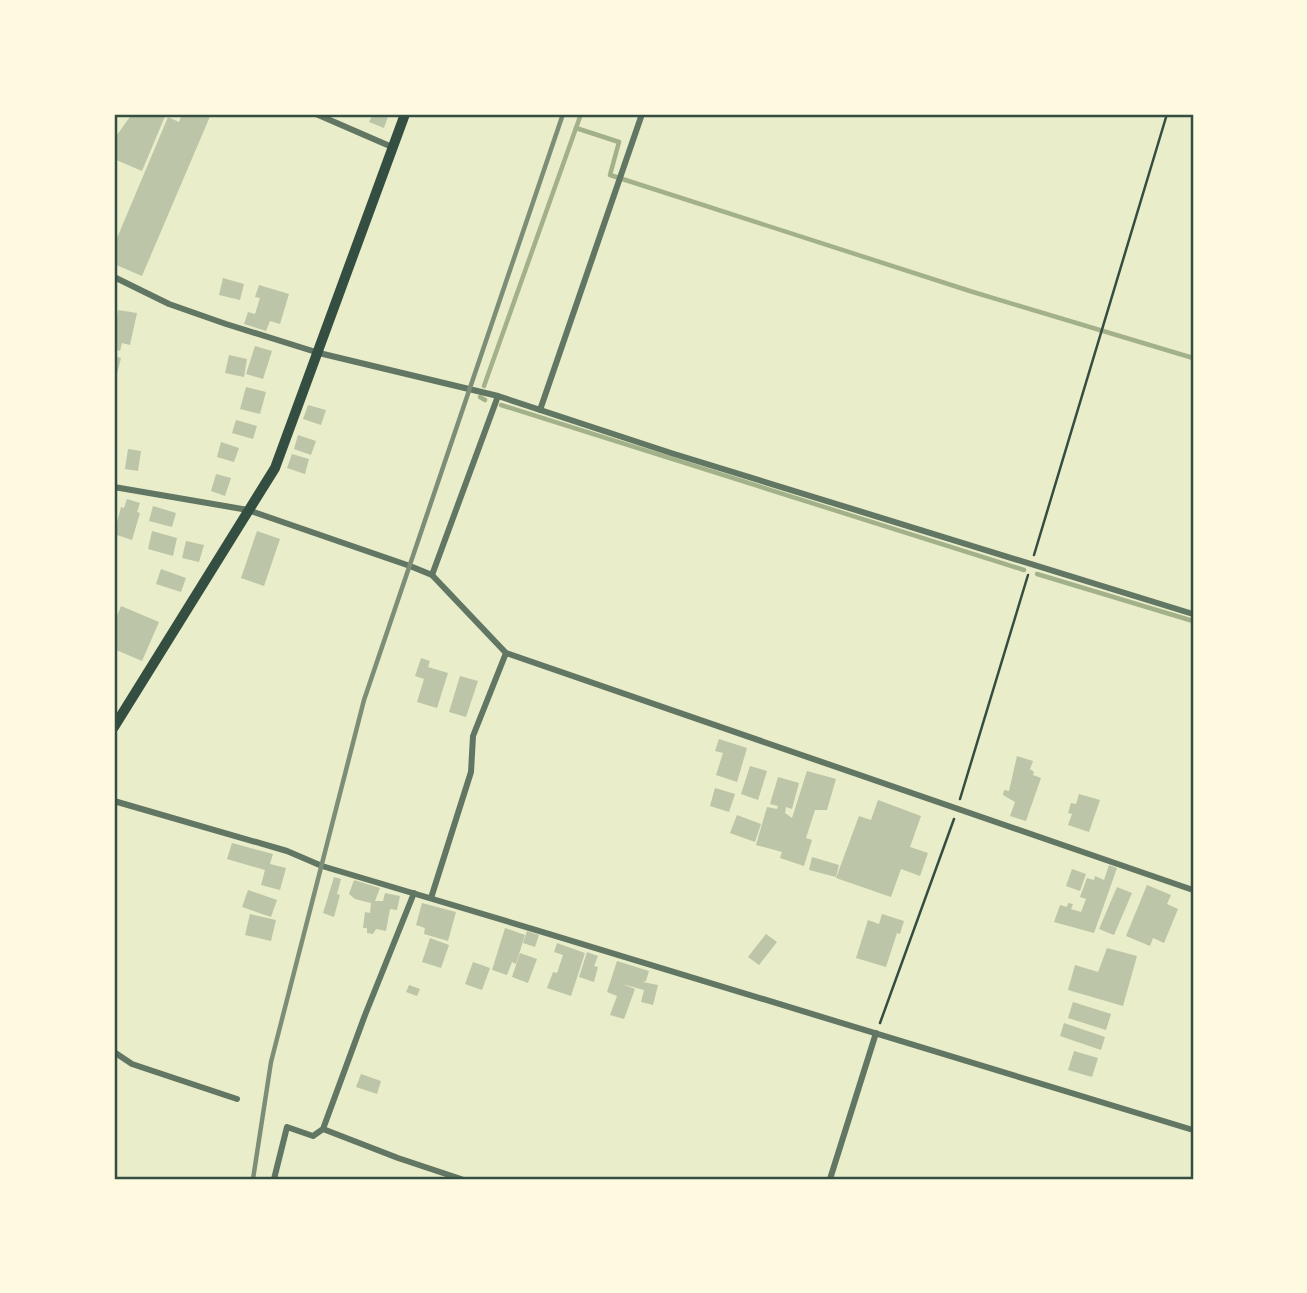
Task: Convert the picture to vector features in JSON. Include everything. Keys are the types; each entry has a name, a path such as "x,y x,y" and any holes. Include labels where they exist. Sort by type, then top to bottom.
{"main road":[{"path":"114,727 275,468 405,114"}],"street":[{"path":"316,114 392,147"},
{"path":"540,410 642,114"},
{"path":"114,277 169,304 319,353 498,396 1193,614"},
{"path":"432,575 498,396"},
{"path":"114,487 248,510 432,575 506,653 1193,890"},
{"path":"431,898 471,772 473,736 506,653"},
{"path":"114,801 287,851 322,866 1193,1130"},
{"path":"274,1179 287,1127 313,1136 323,1129 414,893"},
{"path":"830,1179 876,1033"},
{"path":"114,1052 132,1063 237,1099"},
{"path":"323,1129 461,1179"}],"building":[{"path":"132,114 166,114 142,171 114,159 114,139"},
{"path":"182,114 211,114 142,276 114,264 114,237 117,238 168,117 179,122"},
{"path":"373,114 389,114 384,128 369,122"},
{"path":"223,278 244,284 240,300 219,295"},
{"path":"259,285 289,294 280,324 270,321 266,331 244,324 248,312 255,314 260,298 255,297"},
{"path":"118,310 137,313 130,345 122,343 120,351 114,349"},
{"path":"255,346 272,351 263,379 246,374"},
{"path":"229,355 247,359 244,377 225,373"},
{"path":"114,356 121,358 115,382 114,382"},
{"path":"246,387 266,392 260,414 240,409"},
{"path":"308,405 326,410 321,425 303,419"},
{"path":"236,420 257,426 253,439 232,433"},
{"path":"298,435 316,441 311,455 294,449"},
{"path":"221,442 239,448 234,462 217,457"},
{"path":"128,449 141,451 138,471 125,469"},
{"path":"292,454 309,459 305,474 287,468"},
{"path":"216,474 231,478 225,496 211,491"},
{"path":"127,499 140,503 137,512 140,513 132,540 114,534 121,507 124,508"},
{"path":"153,506 176,513 172,527 149,521"},
{"path":"152,531 177,538 173,556 148,549"},
{"path":"257,531 280,539 264,586 241,578"},
{"path":"186,541 204,545 199,562 182,558"},
{"path":"161,569 186,578 181,592 156,584"},
{"path":"121,606 159,622 142,661 114,649 114,623"},
{"path":"421,658 430,661 428,667 448,673 437,708 417,702 424,679 415,676"},
{"path":"460,676 478,681 466,717 449,712"},
{"path":"719,739 747,748 737,782 716,775 723,753 715,751"},
{"path":"1017,756 1033,761 1030,769 1034,772 1033,775 1041,778 1026,821 1010,816 1015,802 1003,795 1004,790 1009,791"},
{"path":"750,766 767,771 758,800 741,794"},
{"path":"807,771 836,779 827,810 815,810 806,838 812,840 804,866 780,858 782,852 756,845 767,807 777,809 778,806 770,804 778,777 799,783 792,809 786,807 785,813 792,818"},
{"path":"715,788 735,794 729,812 710,806"},
{"path":"1079,794 1100,800 1089,832 1068,825 1072,814 1068,813 1071,803 1076,804"},
{"path":"878,800 921,816 910,847 928,853 920,876 901,869 891,897 836,878 859,816 871,820"},
{"path":"737,815 761,824 755,842 730,833"},
{"path":"232,843 273,854 270,864 286,868 280,890 261,885 265,870 227,859"},
{"path":"812,857 839,865 836,877 809,870"},
{"path":"1109,865 1117,868 1094,933 1054,922 1060,905 1067,907 1068,903 1073,904 1071,909 1081,912 1086,899 1080,897 1087,878 1094,880 1095,876 1104,880"},
{"path":"1072,869 1086,874 1080,891 1066,886"},
{"path":"334,877 341,879 334,917 323,913"},
{"path":"354,880 380,888 375,901 383,901 385,893 400,896 397,910 390,909 386,931 376,929 373,934 367,933 367,928 363,928 365,912 370,913 371,903 355,899 349,894"},
{"path":"1147,885 1171,895 1167,904 1178,909 1164,943 1153,938 1150,946 1126,936"},
{"path":"1117,887 1132,893 1114,935 1099,929"},
{"path":"248,890 277,900 271,917 242,907"},
{"path":"422,903 456,912 448,941 424,934 425,928 416,925"},
{"path":"250,914 276,920 271,941 245,935"},
{"path":"882,914 904,921 900,934 897,933 886,967 856,958 868,920 879,924"},
{"path":"505,928 525,935 516,964 512,962 507,975 492,970"},
{"path":"527,931 539,935 535,947 523,943"},
{"path":"766,934 777,942 759,965 748,957"},
{"path":"430,938 449,945 441,968 422,962"},
{"path":"557,943 585,953 571,996 547,988 553,972 557,973 563,955 554,952"},
{"path":"1107,948 1137,956 1123,1006 1068,990 1075,965 1098,972"},
{"path":"587,952 598,956 594,966 598,967 594,982 579,977"},
{"path":"520,953 537,959 528,983 512,977"},
{"path":"617,961 649,971 646,981 643,982 658,985 653,1005 641,1002 644,990 622,984 635,989 624,1019 610,1015 617,996 607,992"},
{"path":"473,962 490,968 482,990 465,984"},
{"path":"409,985 420,989 417,996 406,992"},
{"path":"1073,1002 1111,1014 1106,1030 1068,1018"},
{"path":"1064,1023 1105,1037 1101,1050 1060,1036"},
{"path":"1074,1051 1098,1058 1092,1077 1068,1070"},
{"path":"361,1074 381,1081 377,1094 356,1087"}],"waterway":[{"path":"484,386 581,114"},
{"path":"576,128 619,142 610,175 973,292 1193,358"},
{"path":"480,397 485,400"},
{"path":"501,405 1024,570"},
{"path":"1037,574 1193,621"}],"railway":[{"path":"253,1179 271,1062 364,700 563,114"}]}
